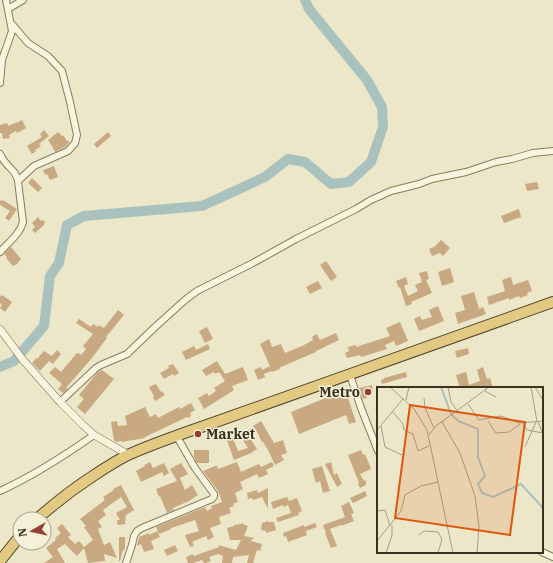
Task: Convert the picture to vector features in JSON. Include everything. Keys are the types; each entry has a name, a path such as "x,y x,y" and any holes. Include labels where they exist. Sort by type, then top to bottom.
{"highway":[{"path":"46,511 76,487 106,467 129,455 176,436 553,302"},
{"path":"0,561 12,546"}],"street":[{"path":"0,83 2,60 12,31 6,0"},
{"path":"8,9 24,0"},
{"path":"11,23 28,43 48,56 62,71 77,135 75,143 68,151 34,166 18,181"},
{"path":"60,402 100,365 127,354 174,309 197,291 371,200 391,191 432,179 466,172 496,162 533,153 553,151"},
{"path":"0,154 4,161 14,171 18,181 23,216 22,225 14,237 0,252"},
{"path":"0,329 23,360 60,402 83,425 94,435 129,455"},
{"path":"350,375 377,448"},
{"path":"0,491 64,456 94,435"},
{"path":"126,563 137,531 212,499 214,496 176,436"},
{"path":"543,552 553,557"}],"building":[{"path":"22,120 26,128 9,135 10,138 3,139 2,133 0,133 0,125 7,123 8,126"},
{"path":"44,130 49,136 39,144 41,146 32,154 27,146 42,137 40,134"},
{"path":"58,132 62,136 63,135 67,141 68,140 69,143 65,147 55,152 48,140"},
{"path":"108,132 111,136 97,148 94,144"},
{"path":"54,166 58,177 50,180 47,174 45,175 43,170"},
{"path":"32,178 42,188 38,192 28,183"},
{"path":"537,182 539,189 527,191 525,184"},
{"path":"0,200 3,200 17,209 9,221 5,218 10,211 0,205"},
{"path":"519,209 521,217 504,223 501,216"},
{"path":"38,217 41,221 43,220 45,222 44,225 35,233 32,230 35,227 32,223"},
{"path":"441,240 450,248 443,256 440,253 432,256 429,249 434,247"},
{"path":"11,247 21,259 16,265 13,266 4,254"},
{"path":"326,261 337,277 331,281 320,265"},
{"path":"450,268 454,282 442,286 438,272"},
{"path":"427,271 429,279 426,280 432,293 411,302 412,304 406,306 400,287 399,288 396,281 406,277 408,284 404,286 408,296 418,291 415,285 422,282 419,273"},
{"path":"511,277 513,285 528,280 532,291 527,293 528,295 520,298 519,296 509,300 509,298 489,305 487,297 505,291 502,280"},
{"path":"318,281 322,288 310,294 306,287"},
{"path":"474,292 479,309 483,307 486,314 458,324 455,313 465,310 461,296"},
{"path":"2,295 12,302 5,312 0,308 2,305 0,303 0,297"},
{"path":"438,306 444,321 419,331 414,319 420,316 422,320 432,317 429,310"},
{"path":"118,310 124,315 106,337 107,338 92,358 66,388 68,389 63,393 58,389 62,384 49,373 55,367 61,372 77,353 81,355 86,349 83,346 93,334 76,323 79,319 91,327 93,324 104,328"},
{"path":"400,322 408,341 396,346 394,341 385,345 387,349 361,357 360,355 347,358 345,353 349,351 348,347 356,345 356,347 390,336 386,328"},
{"path":"207,327 213,339 205,343 199,331"},
{"path":"336,333 339,340 279,368 280,369 264,374 265,377 258,380 254,370 261,367 262,370 270,366 260,344 269,339 272,347 281,344 285,353 313,340 312,337 317,334 320,340"},
{"path":"208,344 210,349 186,360 182,352 194,346 196,350"},
{"path":"468,348 469,354 457,358 455,351"},
{"path":"57,350 61,354 53,364 49,361 40,371 32,363 44,351 52,356"},
{"path":"217,361 225,374 243,367 248,380 232,386 234,390 204,409 198,398 207,393 209,396 216,391 214,388 225,381 219,372 215,374 214,372 206,376 202,370"},
{"path":"173,364 179,373 174,376 173,374 164,379 160,373 169,368 168,366"},
{"path":"483,367 487,379 490,378 493,387 460,387 456,375 466,372 469,385 480,381 477,370"},
{"path":"102,370 114,379 85,414 77,407 84,399 79,395 97,373"},
{"path":"406,372 407,377 382,384 381,380 384,378"},
{"path":"156,384 165,395 155,401 149,387"},
{"path":"372,385 373,393 366,395 367,398 363,399 359,388"},
{"path":"345,389 356,422 349,424 346,415 299,434 291,412"},
{"path":"191,403 195,410 190,413 191,416 188,418 187,417 145,438 122,442 116,442 114,440 111,422 117,421 118,426 127,425 125,416 145,407 150,417 156,414 158,418 179,407 180,409"},
{"path":"261,421 274,443 283,440 287,453 281,455 284,460 275,465 268,450 253,426"},
{"path":"231,433 238,451 248,448 241,437 247,433 257,449 234,460 225,435"},
{"path":"194,450 209,450 209,463 197,463 194,457"},
{"path":"361,450 363,455 365,454 371,469 360,474 364,481 366,480 366,485 360,488 348,455"},
{"path":"150,462 153,468 164,463 169,473 164,476 162,472 141,482 136,471"},
{"path":"237,462 241,472 259,464 261,467 272,462 274,466 266,470 268,474 259,478 257,474 240,482 243,489 235,493 238,502 229,508 231,513 219,517 221,524 210,528 214,537 208,540 206,536 192,542 194,546 190,547 185,535 199,531 195,520 171,528 159,534 156,527 205,507 207,511 212,508 211,506 222,502 218,491 203,471 215,466 217,466 218,469"},
{"path":"331,462 334,475 337,473 342,484 337,487 325,464"},
{"path":"181,463 188,474 180,478 185,490 192,485 198,495 173,508 174,510 167,513 156,489 177,481 170,469"},
{"path":"322,466 330,491 323,493 320,481 316,483 312,469"},
{"path":"121,485 134,510 126,515 126,513 125,524 118,525 117,520 120,520 116,513 127,507 121,497 103,510 106,515 98,521 102,527 98,529 104,545 110,542 117,558 104,554 105,561 88,563 84,548 77,556 65,544 57,549 65,563 44,563 53,557 48,551 52,551 52,543 61,533 57,528 62,524 71,535 68,537 75,544 79,541 84,547 93,540 84,527 86,526 80,519 105,500 103,497 114,490 113,489"},
{"path":"268,488 268,509 262,497 253,500 252,498 248,499 247,493 257,490 258,493"},
{"path":"365,491 367,496 353,503 350,498"},
{"path":"287,497 289,501 297,498 302,511 298,513 299,515 278,522 276,518 291,513 288,505 283,507 283,505 273,509 271,502"},
{"path":"349,502 354,513 351,514 354,521 330,529 337,546 331,548 323,525 345,517 341,506"},
{"path":"268,521 274,522 276,530 266,533 266,531 261,530 262,523"},
{"path":"241,523 248,526 244,536 254,538 251,541 262,544 260,551 257,550 253,563 247,563 249,555 233,557 232,563 222,563 223,556 218,554 209,557 211,561 206,563 202,560 188,563 186,557 193,554 194,556 219,547 218,545 236,550 241,540 230,540 227,528"},
{"path":"315,523 317,527 306,531 307,535 288,542 286,536 284,537 283,533 304,525 304,527"},
{"path":"157,531 160,537 151,541 154,549 144,552 141,544 137,546 139,537 149,533 149,535"},
{"path":"119,537 125,537 125,549 123,550 120,561 119,561"},
{"path":"175,545 178,551 167,556 164,550"}],"waterway":[{"path":"0,367 14,361 44,326 50,276 59,263 67,225 84,216 202,206 265,177 288,159 305,162 331,184 349,182 371,162 383,127 382,107 367,80 309,9 305,0"}],"place":[{"name":"Metro","path":"368,392"},
{"name":"Market","path":"198,434"}]}
